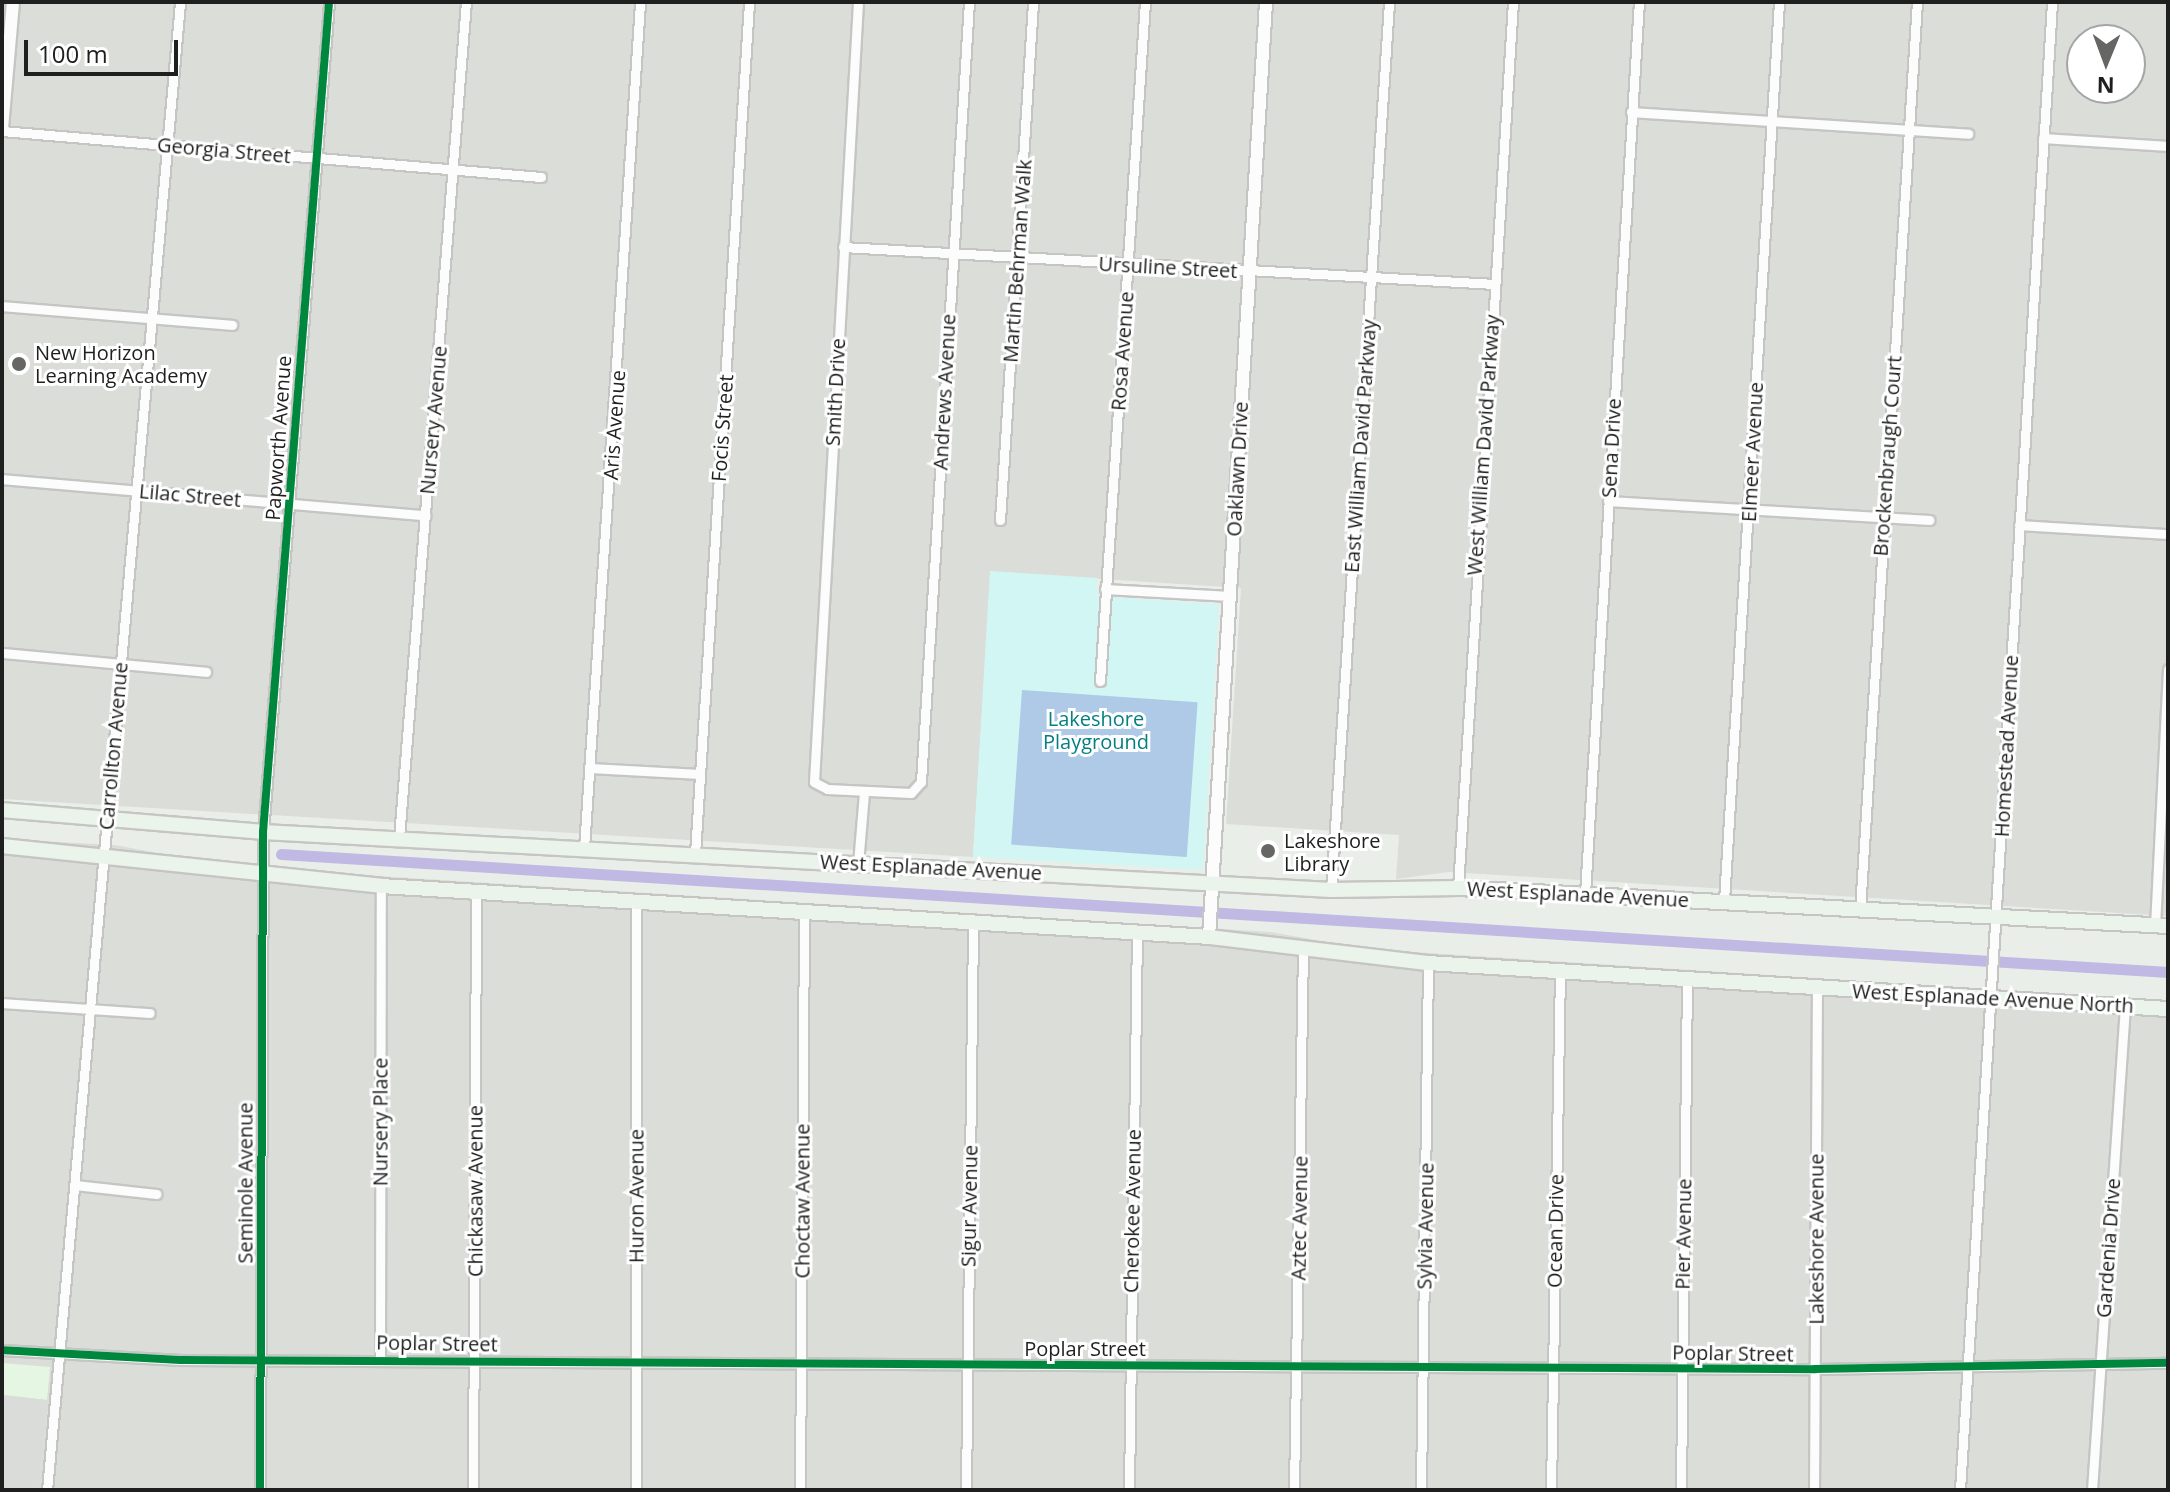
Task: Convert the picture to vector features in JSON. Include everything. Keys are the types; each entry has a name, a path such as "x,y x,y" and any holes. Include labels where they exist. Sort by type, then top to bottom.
{"main road":[{"name":"West Esplanade Avenue","path":"2,810 263,832 695,854 1211,889 1458,888 2161,926"},
{"path":"2,846 104,854 262,876 381,886 1137,933 1209,932 1428,963 1817,988"},
{"name":"West Esplanade Avenue North","path":"1817,988 2168,1009"}],"street":[{"path":"2,130 13,2"},
{"name":"Carrollton Avenue","path":"47,1490 149,316 180,2"},
{"name":"Papworth Avenue","path":"262,876 329,2"},
{"name":"Nursery Avenue","path":"399,838 466,2"},
{"name":"Aris Avenue","path":"584,848 640,2"},
{"name":"Focis Street","path":"695,854 749,2"},
{"name":"Smith Drive","path":"858,2 814,782 820,788 864,793"},
{"name":"Andrews Avenue","path":"864,793 911,793 921,782 969,2"},
{"name":"Martin Behrman Walk","path":"1000,520 1033,2"},
{"name":"Rosa Avenue","path":"1100,681 1145,2"},
{"name":"Oaklawn Drive","path":"1209,932 1266,2"},
{"name":"East William David Parkway","path":"1331,890 1389,2"},
{"name":"West William David Parkway","path":"1458,888 1513,2"},
{"name":"Sena Drive","path":"1585,894 1639,2"},
{"name":"Elmeer Avenue","path":"1724,901 1779,2"},
{"name":"Brockenbraugh Court","path":"1860,910 1882,517 1917,2"},
{"name":"Homestead Avenue","path":"1960,1490 2052,2"},
{"path":"1631,112 1968,134"},
{"name":"Georgia Street","path":"2,130 541,177"},
{"path":"2043,138 2168,146"},
{"name":"Ursuline Street","path":"843,247 1494,284"},
{"path":"2,306 232,325"},
{"name":"Lilac Street","path":"2,479 425,515"},
{"path":"1608,501 1929,520"},
{"path":"2019,525 2168,534"},
{"path":"1105,589 1230,596"},
{"path":"2,653 206,672"},
{"path":"2161,926 2168,669"},
{"path":"590,768 700,774"},
{"path":"858,864 864,793"},
{"name":"Seminole Avenue","path":"260,1490 262,876"},
{"name":"Nursery Place","path":"380,1357 381,886"},
{"name":"Chickasaw Avenue","path":"473,1490 476,892"},
{"name":"Huron Avenue","path":"636,902 636,1490"},
{"name":"Choctaw Avenue","path":"800,1490 804,912"},
{"name":"Sigur Avenue","path":"966,1490 973,923"},
{"name":"Cherokee Avenue","path":"1129,1490 1137,933"},
{"name":"Aztec Avenue","path":"1294,1490 1303,946"},
{"name":"Sylvia Avenue","path":"1421,1490 1428,963"},
{"name":"Ocean Drive","path":"1551,1490 1560,971"},
{"name":"Pier Avenue","path":"1681,1490 1687,979"},
{"name":"Lakeshore Avenue","path":"1814,1490 1817,988"},
{"path":"2,1003 150,1013"},
{"name":"Gardenia Drive","path":"2092,1490 2125,1006"},
{"path":"75,1185 157,1194"},
{"name":"Poplar Street","path":"2,1350 261,1359 380,1357 801,1363 1815,1369 2168,1363"}],"shaded area":[{"path":"2,2 2168,2 2168,916 1449,872 1396,879 1399,835 1226,824 1241,588 991,572 973,857 2,799"},
{"path":"2,839 115,845 233,867 1271,932 1366,949 2168,1001 2168,1490 2,1490"},
{"path":"2,1363 50,1367 47,1400 3,1395 2,1407"},
{"path":"3,1395 47,1400 38,1490 2,1490"}],"green space":[{"name":"Lakeshore Playground","path":"990,571 1097,578 1097,596 1219,604 1203,870 973,857"},
{"path":"1022,690 1198,702 1187,857 1011,845"}],"waterway":[{"path":"281,854 2168,972"}],"cycle path":[{"path":"260,1490 263,832 329,2"},
{"path":"2,1350 181,1360 1815,1369 2168,1363"}],"place":[{"name":"New Horizon Learning Academy","path":"19,364"},
{"name":"Lakeshore Library","path":"1268,851"}]}
